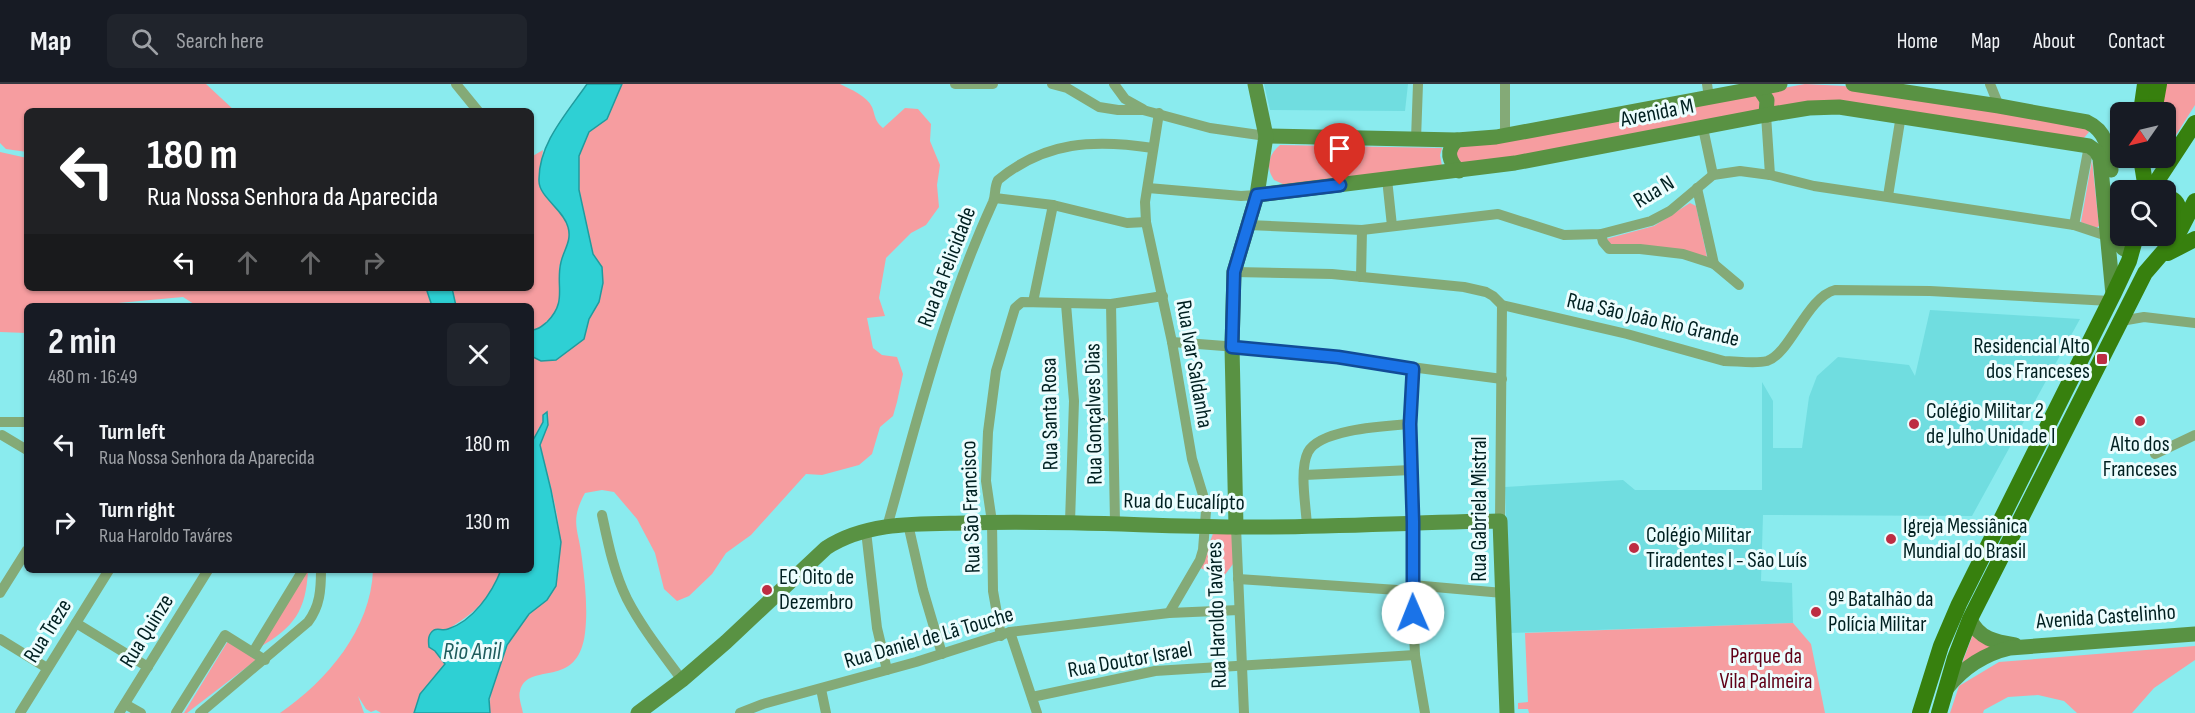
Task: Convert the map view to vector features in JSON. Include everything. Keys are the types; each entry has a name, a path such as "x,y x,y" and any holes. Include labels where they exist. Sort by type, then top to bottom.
{"main road":[{"path":"2142,102 2145,84"},
{"path":"2155,102 2158,84"},
{"path":"2150,180 2156,167 2181,138"},
{"path":"2150,266 2177,236 2195,201"},
{"path":"2176,202 2179,215 2176,222"},
{"path":"2150,266 2181,245 2195,239"},
{"path":"1939,713 1970,619 2119,325 2163,246"},
{"path":"1920,713 1941,646 1959,604 2111,298 2128,249"}],"street":[{"path":"456,84 476,108"},
{"path":"955,84 993,84"},
{"path":"1052,84 1066,88 1099,107 1143,110 1210,128 1266,136 1255,84"},
{"path":"1114,84 1125,99 1143,110"},
{"path":"1416,139 1418,84"},
{"path":"1505,84 1506,135"},
{"name":"Avenida M","path":"1266,136 1456,140 1506,135 1708,90 1759,88 1780,84"},
{"path":"1853,84 1879,86 2000,106 2087,122 2096,127 2104,138 2109,154 2117,239 2120,246 2128,249"},
{"path":"1990,84 2000,106"},
{"path":"1759,88 1767,100 1770,175"},
{"name":"Avenida M","path":"1257,195 1515,163 1766,115 1826,106 1901,115 2089,146"},
{"name":"Rua Ivar Saldanha","path":"1159,113 1145,202 1146,222 1172,342 1192,459 1205,503 1206,526 1200,560 1169,613"},
{"path":"1888,196 1901,115"},
{"path":"1703,128 1713,175 1740,171 1770,175 1815,186 2074,225 2107,236"},
{"name":"Rua Haroldo Taváres","path":"1244,713 1236,527 1232,347 1234,272 1257,195 1266,136"},
{"path":"1289,136 1271,144 1263,158 1264,170 1270,180 1294,190"},
{"path":"2089,146 2104,138"},
{"path":"1456,140 1449,153 1450,159 1459,171"},
{"name":"Rua da Felicidade","path":"887,527 949,313 968,260 995,198 998,180 1032,157 1050,150 1095,143 1124,143 1153,148"},
{"path":"2074,225 2089,146"},
{"path":"2089,146 2100,158 2111,298"},
{"name":"Rua N","path":"1248,225 1362,231 1498,214 1556,233 1601,234 1652,221 1670,211 1713,175"},
{"path":"1387,179 1392,226"},
{"path":"1148,188 1241,196 1257,195"},
{"path":"1697,188 1714,264"},
{"path":"995,198 1053,205 1127,223 1146,222"},
{"path":"1053,205 1033,302 1111,304 1162,296"},
{"path":"1361,276 1362,231"},
{"path":"1601,234 1603,242 1609,249 1683,254 1714,264 1739,285"},
{"name":"Rua São João Rio Grande","path":"1234,272 1361,276 1476,289 1493,296 1502,305 1627,334 1724,361 1766,361 1778,354 1818,301 1828,292 1930,291 2111,298"},
{"name":"Rua São Francisco","path":"1033,302 1022,302 1015,308 996,371 988,432 986,481 992,522 993,591 1006,634 1037,713"},
{"name":"Rua Santa Rosa","path":"1066,304 1074,401 1070,522"},
{"name":"Rua Gonçalves Dias","path":"1111,304 1115,523"},
{"name":"Rua Gabriela Mistral","path":"1502,305 1500,521 1507,713"},
{"path":"2119,325 2157,319 2195,323"},
{"path":"1172,342 1329,356 1413,369 1502,379"},
{"path":"1413,369 1410,424 1413,522 1412,588 1415,655 1425,713"},
{"path":"24,422 5,422 1,437 24,448"},
{"path":"1307,526 1304,475 1309,449 1320,440 1367,428 1410,424"},
{"path":"2155,454 2195,435"},
{"path":"1304,475 1411,470"},
{"path":"602,515 610,555 627,598 647,632 682,680"},
{"name":"Rua do Eucalípto","path":"638,713 682,680 726,642 826,548 836,541 866,531 908,524 992,522 1236,527 1500,521"},
{"path":"908,524 923,590 942,654"},
{"path":"866,531 877,628 887,670"},
{"path":"0,593 24,555"},
{"name":"Rua Treze","path":"20,713 107,573"},
{"name":"Rua Quinze","path":"122,708 206,573"},
{"path":"253,652 301,573"},
{"path":"200,713 299,631 313,615 319,600 320,573"},
{"path":"1238,579 1503,593"},
{"name":"Rua Daniel de Lã Touche","path":"740,713 763,704 1006,634 1169,613 1239,610"},
{"name":"Avenida Castelinho","path":"1970,619 1986,638 2021,646"},
{"path":"76,623 148,667"},
{"name":"Avenida Castelinho","path":"1945,691 1964,669 1978,659 2002,649 2195,633"},
{"path":"176,713 222,637 227,634 265,660"},
{"path":"0,639 47,668"},
{"name":"Rua Doutor Israel","path":"1032,697 1155,671 1415,655"},
{"path":"821,689 826,713"},
{"path":"122,708 141,713"}],"shaded area":[{"path":"1264,84 1408,84 1405,111 1270,110"},
{"path":"1930,310 2080,319 1972,516 1763,515 1761,581 1792,583 1793,623 1510,633 1505,487 1623,480 1635,490 1762,490 1762,382 1773,401 1773,448 1802,448 1809,397 1817,376 1838,357 1909,365 1915,376"}],"green space":[{"path":"0,84 206,84 232,108 24,108 24,152 6,149 0,143"},
{"path":"622,84 840,84 858,93 870,103 883,128 905,108 918,109 931,124 930,141 940,165 937,185 939,207 926,225 911,233 886,258 879,298 885,316 867,318 873,348 882,355 897,357 903,374 893,416 880,427 872,454 859,465 822,475 806,474 751,535 726,553 712,574 689,596 677,601 664,589 655,553 637,519 614,492 602,490 585,493 576,519 586,605 586,624 581,651 573,662 563,669 533,677 525,682 520,691 523,713 490,713 495,673 506,646 521,623 549,597 559,570 558,519 541,453 543,422 538,429 534,445 534,358 541,361 556,360 584,339 589,319 599,302 603,283 602,267 593,254 579,190 579,156 589,132 607,119"},
{"path":"1805,84 1844,86 2083,125 2089,132 2083,139 1845,103 1772,108 1767,91"},
{"path":"2165,84 2195,84 2195,105 2176,135 2176,102 2162,102"},
{"path":"1752,94 1760,99 1759,111 1509,159 1462,164 1457,158 1456,147"},
{"path":"1280,145 1442,148 1440,155 1442,166 1285,185 1274,180 1269,166 1273,152"},
{"path":"543,150 539,183 544,194 565,219 570,234 559,269 560,292 557,306 543,325 534,329 534,303 455,303 453,291 534,291 534,155"},
{"path":"0,152 24,157 24,291 427,291 431,303 192,303 183,297 118,303 24,303 24,333 0,332"},
{"path":"2092,160 2099,226 2096,228 2081,222"},
{"path":"1690,203 1696,206 1707,257 1611,247 1606,239 1654,226"},
{"path":"1214,531 1233,532 1233,564 1224,576 1200,568"},
{"path":"308,573 304,597 296,616 282,632 260,647"},
{"path":"373,573 500,573 491,591 480,605 447,630 442,629 429,647 445,664 420,694 414,713 381,713 376,710 371,712 366,709 358,696 364,713 280,713 314,685 343,652 364,613"},
{"name":"Parque da Vila Palmeira","path":"1793,623 1811,644 1825,713 1529,713 1528,709 1518,709 1518,703 1528,702 1525,633"},
{"path":"1973,634 1998,646 1961,666"},
{"path":"228,641 256,660 184,713"},
{"path":"2195,646 2195,660 2154,688 2132,713 2077,713 2064,701 2038,695 2008,697 1984,710 1983,713 1950,713 1959,686 1999,662"}],"water":[{"path":"587,84 622,84 607,119 589,132 579,156 579,190 593,254 602,267 603,283 599,302 589,319 584,339 556,360 541,361 534,358 534,330 547,322 557,307 561,262 569,237 566,221 540,187 540,167 548,142"},
{"path":"427,291 453,291 455,303 431,303"},
{"name":"Rio Anil","path":"547,412 548,425 540,445 561,542 556,586 547,600 529,614 507,645 489,699 490,713 414,713 420,694 445,664 429,647 431,633 436,629 446,630 466,620 487,597 500,573 534,573 534,438 543,422 543,415"}],"place":[{"name":"Residencial Alto dos Franceses","path":"2102,359"},
{"name":"Alto dos Franceses","path":"2140,421"},
{"name":"Colégio Militar 2 de Julho Unidade I","path":"1914,424"},
{"name":"Igreja Messiânica Mundial do Brasil","path":"1891,539"},
{"name":"Colégio Militar Tiradentes I - São Luís","path":"1634,548"},
{"name":"EC Oito de Dezembro","path":"767,590"},
{"name":"9º Batalhão da Polícia Militar","path":"1816,612"}],"route":[{"path":"1340,185 1257,195 1234,272 1232,347 1290,351 1413,369 1410,424 1413,613"}]}
